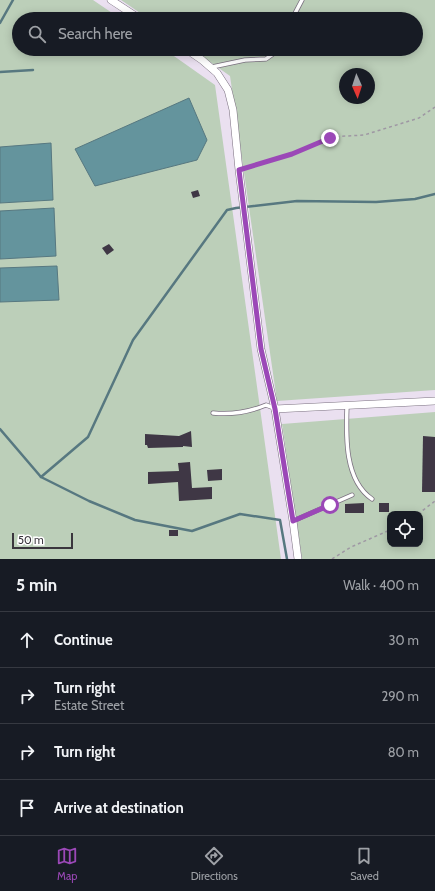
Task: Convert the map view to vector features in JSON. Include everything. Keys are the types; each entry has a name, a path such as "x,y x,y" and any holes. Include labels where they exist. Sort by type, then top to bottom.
{"street":[{"path":"111,0 129,12"},
{"path":"196,56 217,73 228,90 233,110 261,349 275,409 298,559"},
{"path":"275,409 435,401"}],"lane":[{"path":"296,12 302,0"},
{"path":"211,67 245,60 266,59 270,56"},
{"path":"213,413 233,413 255,409 266,405 275,409"},
{"path":"347,406 347,441 351,466 356,479 365,494 372,499"},
{"path":"293,521 352,495"}],"path":[{"path":"239,170 292,154 330,138 364,135 419,118 435,107"},
{"path":"422,511 435,501"},
{"path":"332,559 351,547 387,531"}],"green space":[{"path":"0,0 93,0 111,12 12,12 12,56 174,56 215,85 281,559 0,559"},
{"path":"121,0 435,0 435,390 277,401 230,76 202,56 423,56 423,12 139,12"},
{"path":"435,412 435,559 302,559 282,424"}],"water":[{"path":"189,98 207,140 197,160 95,186 75,149"},
{"path":"51,143 53,200 0,203 0,147"},
{"path":"54,208 56,256 0,259 0,211"},
{"path":"57,266 59,300 0,302 0,268"}],"building":[{"path":"198,190 200,196 193,198 191,192"},
{"path":"109,244 114,250 107,255 102,248"},
{"path":"191,431 192,447 183,446 148,448 147,445 145,445 145,434 179,436"},
{"path":"423,436 435,437 435,492 422,492"},
{"path":"190,462 192,488 212,487 212,499 179,501 178,482 148,484 148,472 179,471 178,463"},
{"path":"222,469 222,480 208,481 207,470"},
{"path":"364,503 364,513 345,513 345,504"},
{"path":"379,503 389,503 389,511 379,512"},
{"path":"169,530 178,530 178,536 169,536"}],"waterway":[{"path":"0,23 13,0"},
{"path":"0,72 33,70"},
{"path":"41,477 88,437 133,340 227,210 297,201 376,202 415,199 435,194"},
{"path":"0,429 41,477 89,501 135,520 192,531 240,514 280,520 287,559"}],"route":[{"path":"330,138 292,154 239,170 261,349 275,409 293,521 330,505"}]}
